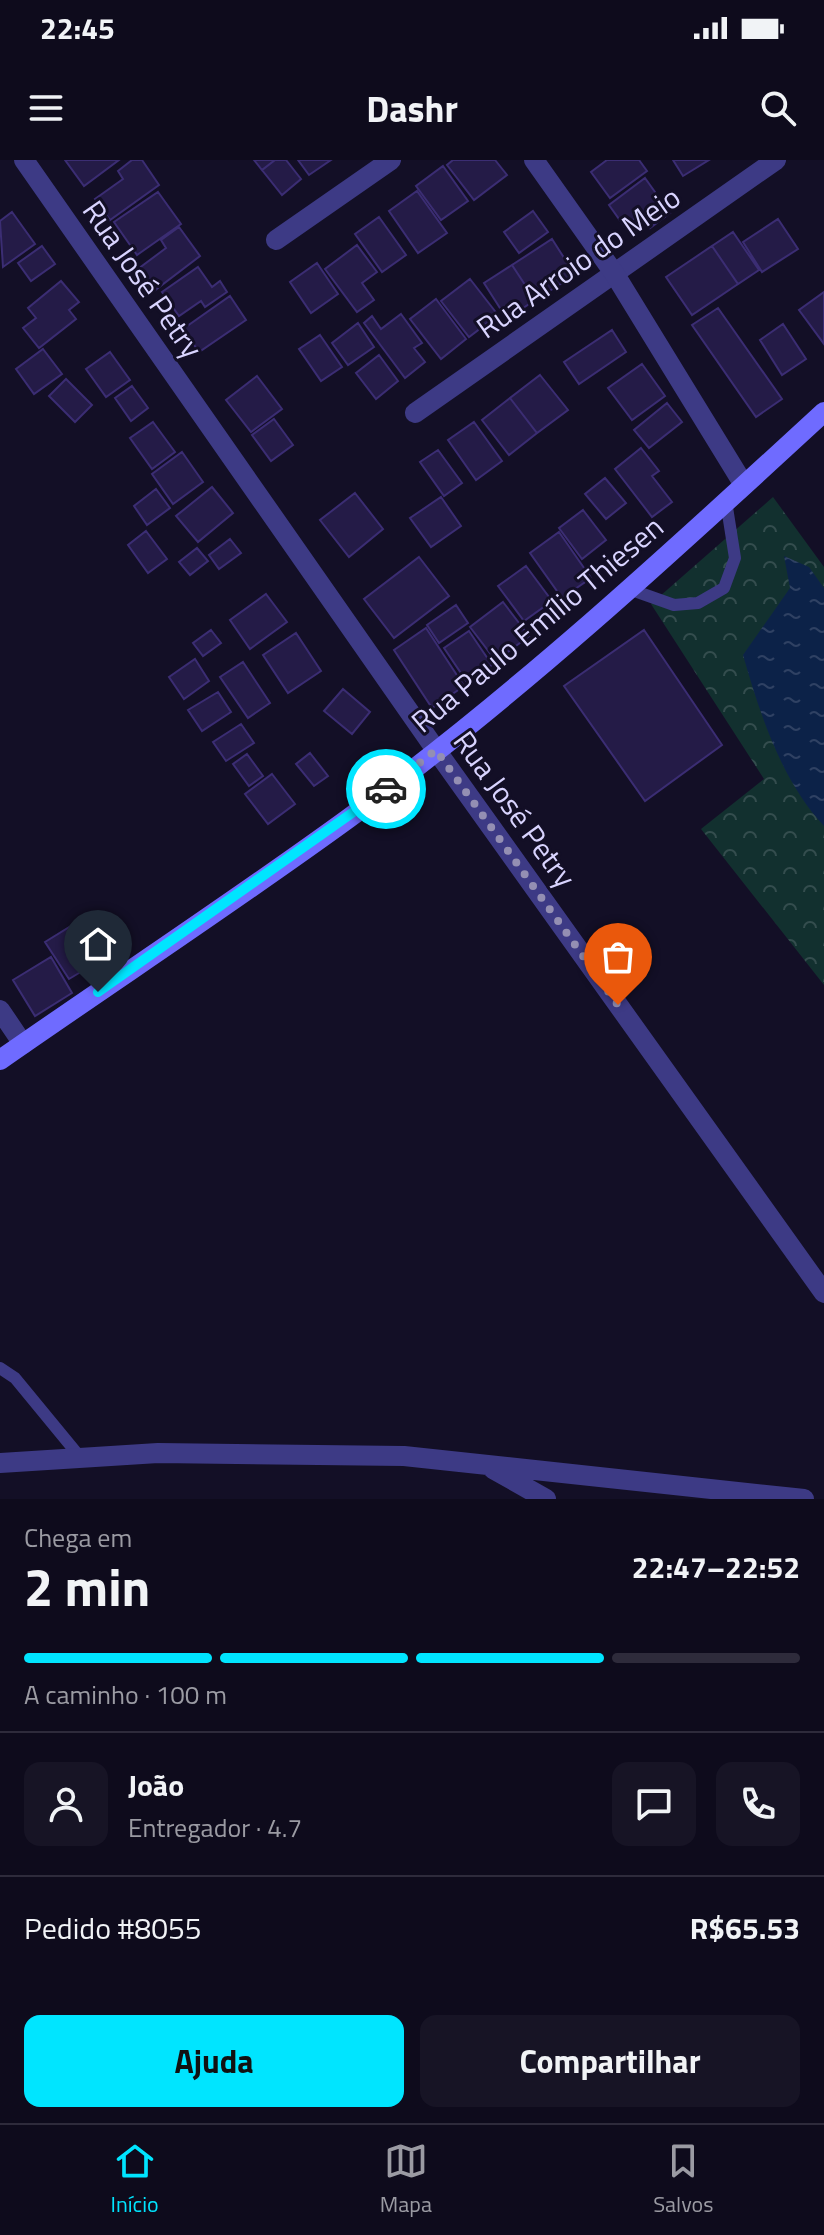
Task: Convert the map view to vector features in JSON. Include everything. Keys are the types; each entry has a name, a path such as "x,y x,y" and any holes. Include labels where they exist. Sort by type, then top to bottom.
{"main road":[{"name":"Rua Paulo Emílio Thiesen","path":"0,1060 350,817 557,655 824,412"}],"street":[{"name":"Rua José Petry","path":"24,160 436,750 822,1287"},
{"path":"276,240 391,160"},
{"path":"534,160 614,273 744,485"},
{"name":"Rua Arroio do Meio","path":"415,413 776,160"},
{"path":"0,1010 23,1044"},
{"path":"0,1463 158,1453 404,1456 804,1499"},
{"path":"486,1465 546,1499"}],"lane":[{"path":"629,589 674,605 698,603 724,588 735,558 726,501"},
{"path":"0,1368 15,1378 80,1457"}],"green space":[{"path":"773,497 824,567 824,985 701,829 764,779 651,604"}],"water":[{"path":"784,556 809,567 824,588 824,826 784,767 765,723 743,655 790,588"}],"building":[{"path":"65,160 119,160 84,186"},
{"path":"132,160 142,160 159,185 110,220 95,199 123,179 118,171"},
{"path":"254,160 275,160 262,170"},
{"path":"275,160 286,160 301,179 282,195 262,170"},
{"path":"298,160 331,160 309,175"},
{"path":"453,160 495,160 507,175 474,200 447,165"},
{"path":"607,160 639,160 647,171 610,198 591,172"},
{"path":"673,160 709,160 683,176"},
{"path":"443,166 468,201 441,220 416,186"},
{"path":"645,178 670,213 650,228 640,215 624,226 609,205"},
{"path":"417,191 447,233 418,253 389,211"},
{"path":"158,192 181,224 137,255 114,222"},
{"path":"533,211 548,232 519,253 504,232"},
{"path":"12,212 35,244 3,267 0,221"},
{"path":"379,217 406,255 382,272 355,234"},
{"path":"778,219 798,249 762,272 743,242"},
{"path":"179,227 200,256 154,291 138,269 166,248 161,240"},
{"path":"733,232 759,270 738,284 712,246"},
{"path":"552,239 575,275 535,300 512,265"},
{"path":"357,245 377,272 362,283 374,300 357,312 325,269"},
{"path":"42,246 55,264 31,281 18,263"},
{"path":"712,246 738,284 692,315 666,277"},
{"path":"317,263 338,294 311,313 290,282"},
{"path":"512,265 535,300 507,319 484,283"},
{"path":"198,267 212,287 220,281 227,292 205,307 201,301 179,316 162,292"},
{"path":"470,279 498,315 469,337 441,301"},
{"path":"61,281 79,302 69,310 76,319 39,348 23,328 36,318 28,308"},
{"path":"824,292 824,344 799,310"},
{"path":"230,296 246,320 199,352 183,329"},
{"path":"436,299 466,339 441,359 410,319"},
{"path":"718,308 782,399 756,417 692,325"},
{"path":"401,314 422,343 414,348 425,362 405,378 364,323 372,316 381,329"},
{"path":"358,323 374,347 348,365 332,343"},
{"path":"783,324 806,359 782,375 760,340"},
{"path":"612,330 626,352 579,384 564,362"},
{"path":"320,335 342,367 321,381 299,349"},
{"path":"43,349 62,374 34,394 16,369"},
{"path":"110,352 130,380 106,397 86,369"},
{"path":"379,355 398,381 376,399 356,373"},
{"path":"642,364 665,396 632,420 608,388"},
{"path":"540,375 568,410 537,433 510,398"},
{"path":"257,376 282,409 251,432 226,400"},
{"path":"66,379 92,405 75,422 49,396"},
{"path":"132,386 148,408 131,421 115,398"},
{"path":"510,398 537,433 509,455 482,420"},
{"path":"667,403 682,422 649,448 634,430"},
{"path":"274,419 293,445 271,461 252,435"},
{"path":"153,422 175,452 152,469 130,438"},
{"path":"474,422 502,461 476,480 448,440"},
{"path":"641,448 659,471 652,476 672,502 652,517 615,469"},
{"path":"438,450 462,483 444,496 420,462"},
{"path":"182,452 203,482 173,504 152,474"},
{"path":"605,478 626,503 606,519 585,494"},
{"path":"212,487 233,513 198,542 176,516"},
{"path":"156,489 170,508 147,525 134,506"},
{"path":"355,493 383,529 349,557 320,520"},
{"path":"441,497 461,526 431,547 410,518"},
{"path":"583,510 606,540 582,559 559,528"},
{"path":"146,531 167,559 148,573 128,545"},
{"path":"559,532 591,578 562,598 530,553"},
{"path":"230,539 241,553 219,569 209,555"},
{"path":"197,548 208,561 190,575 179,562"},
{"path":"419,557 449,596 394,638 364,599"},
{"path":"526,566 552,601 524,621 498,586"},
{"path":"266,594 287,622 250,649 230,620"},
{"path":"503,602 529,636 496,661 470,627"},
{"path":"456,605 468,623 439,643 427,625"},
{"path":"426,628 464,686 432,708 394,650"},
{"path":"211,630 221,643 203,656 193,643"},
{"path":"644,630 722,745 645,801 564,686"},
{"path":"469,631 492,665 467,682 444,648"},
{"path":"296,633 321,671 288,693 263,655"},
{"path":"195,659 209,681 184,699 169,677"},
{"path":"243,662 270,703 248,718 220,677"},
{"path":"343,689 370,712 352,734 324,711"},
{"path":"218,692 231,712 202,731 188,710"},
{"path":"241,724 254,743 226,761 213,742"},
{"path":"310,753 328,776 314,786 296,764"},
{"path":"247,754 263,776 249,786 233,764"},
{"path":"272,774 295,804 268,824 245,794"},
{"path":"76,923 99,961 69,979 45,942"},
{"path":"51,957 72,993 35,1016 13,980"}],"way so far":[{"path":"386,789 436,750 618,1005"}],"route":[{"path":"98,992 386,789"}]}
